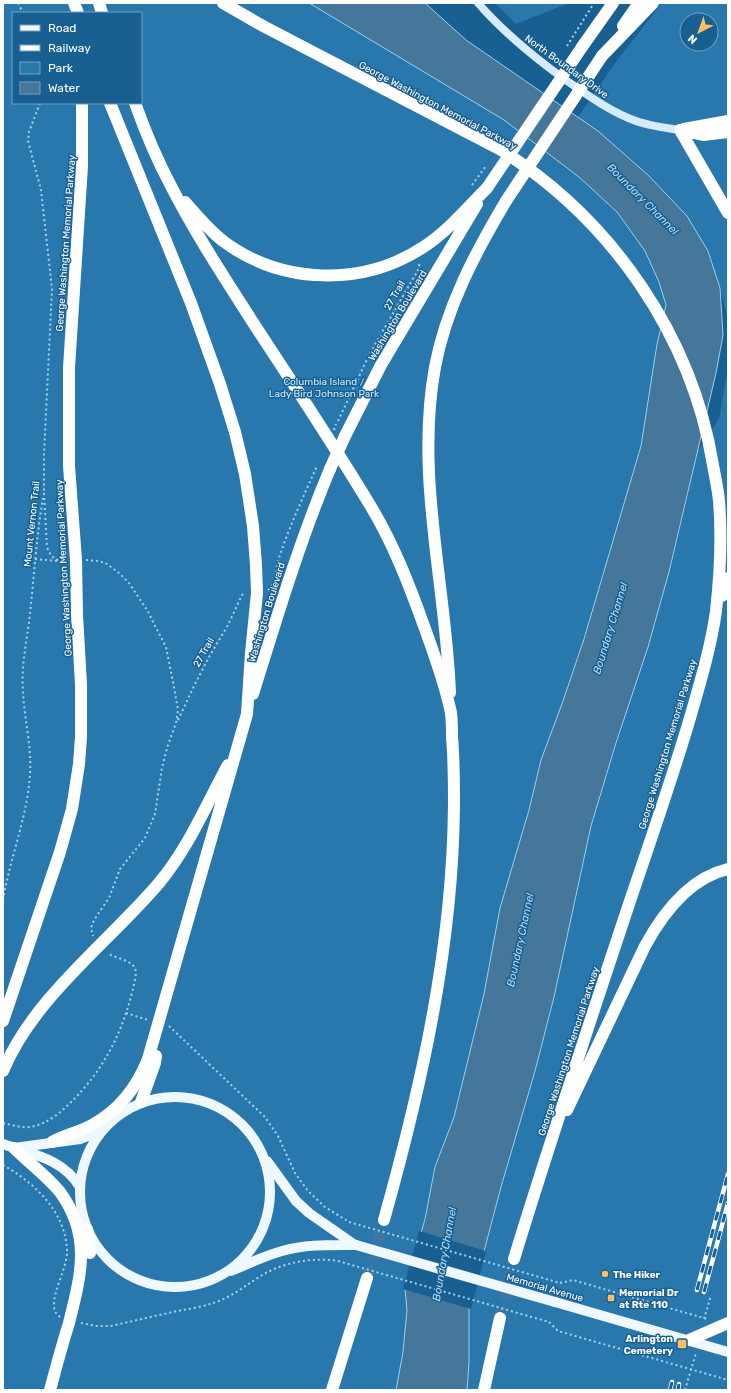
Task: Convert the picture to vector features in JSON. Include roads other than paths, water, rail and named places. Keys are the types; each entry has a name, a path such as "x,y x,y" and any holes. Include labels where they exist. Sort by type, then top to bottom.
{"highway":[{"name":"George Washington Memorial Parkway","path":"222,3 263,26 480,139 519,162 554,189 586,218 618,254 633,274 662,320 684,363 699,406 710,447 719,498 720,565 715,614 702,673 671,778 548,1148 514,1259"},
{"name":"Washington Boulevard","path":"247,714 292,568 309,520 345,436 381,365 462,232 486,188 612,3"},
{"path":"384,1220 399,1166 421,1072 444,952 454,843 454,778 449,658 430,490 428,446 430,407 435,366 446,325 470,266 506,201 638,3"},
{"path":"602,56 653,3"},
{"name":"George Washington Memorial Parkway","path":"3,1021 60,852 72,809 79,764 81,737 81,684 77,615 76,560 69,466 68,399 82,166 82,104"},
{"path":"52,1142 91,1125 106,1116 131,1091 148,1060 247,714 257,593 253,526 245,474 228,408 202,332 110,104"},
{"path":"135,104 151,145 170,185 215,262 350,473 383,528 405,575 436,658 451,714"},
{"path":"680,130 728,121"},
{"path":"680,130 703,135 728,132"},
{"path":"680,130 728,213"},
{"path":"170,185 213,233 247,256 288,271 319,276 366,272 406,258 442,234 486,188"},
{"path":"715,614 728,578"},
{"path":"3,1071 16,1044 44,1007 83,963 158,884 172,866 193,833 239,744"},
{"path":"548,1148 586,1073 652,934 670,909 689,889 710,875 728,869"},
{"path":"141,1102 155,1063 158,1026"},
{"path":"9,1146 57,1188 68,1205 76,1222 82,1249 81,1269 75,1299 50,1390"},
{"path":"75,1299 89,1273 90,1253 87,1228"},
{"path":"332,1390 367,1278"},
{"path":"484,1390 500,1318"},
{"path":"689,1340 728,1323"}],"main road":[{"path":"9,1146 86,1137 95,1134 130,1108 141,1102 163,1096 182,1096 200,1100 219,1107 235,1117 254,1139 264,1157 296,1201 344,1242"},
{"path":"113,1122 100,1136 84,1167 80,1187 82,1211 87,1228 96,1243 114,1262 135,1279 148,1285 163,1289 186,1288 203,1284 223,1274 241,1258 255,1238 262,1222 265,1210 268,1187 264,1157"},
{"path":"9,1146 48,1159 58,1164 74,1178 80,1187"},
{"name":"Memorial Avenue","path":"223,1274 283,1250 344,1242 728,1352"}],"street":[{"name":"North Boundary Drive","path":"478,3 512,39 594,100 636,121 651,126 680,130"}],"water":[{"name":"Boundary Channel","path":"309,3 425,3 466,40 598,131 648,175 687,216 708,251 720,288 723,335 716,373 669,572 648,647 616,743 591,826 554,997 469,1308 469,1363 467,1390 396,1390 403,1352 407,1310 405,1288 425,1219 435,1167 454,1117 484,994 500,908 529,810 541,760 584,639 641,446 657,344 666,305 659,282 645,251 617,212 579,177 504,120"}],"tunnel":[{"path":"367,1278 384,1220"},
{"path":"500,1318 514,1259"}],"railway":[{"path":"697,1290 728,1174"},
{"path":"704,1292 728,1203"},
{"path":"670,1390 672,1382"},
{"path":"678,1390 679,1384"}],"place":[{"name":"The Hiker","path":"605,1274"},
{"name":"Memorial Dr at Rte 110","path":"611,1298"},
{"name":"Arlington Cemetery","path":"682,1344"}],"park label":[{"name":"Columbia Island / Lady Bird Johnson Park","path":"324,386"}]}
